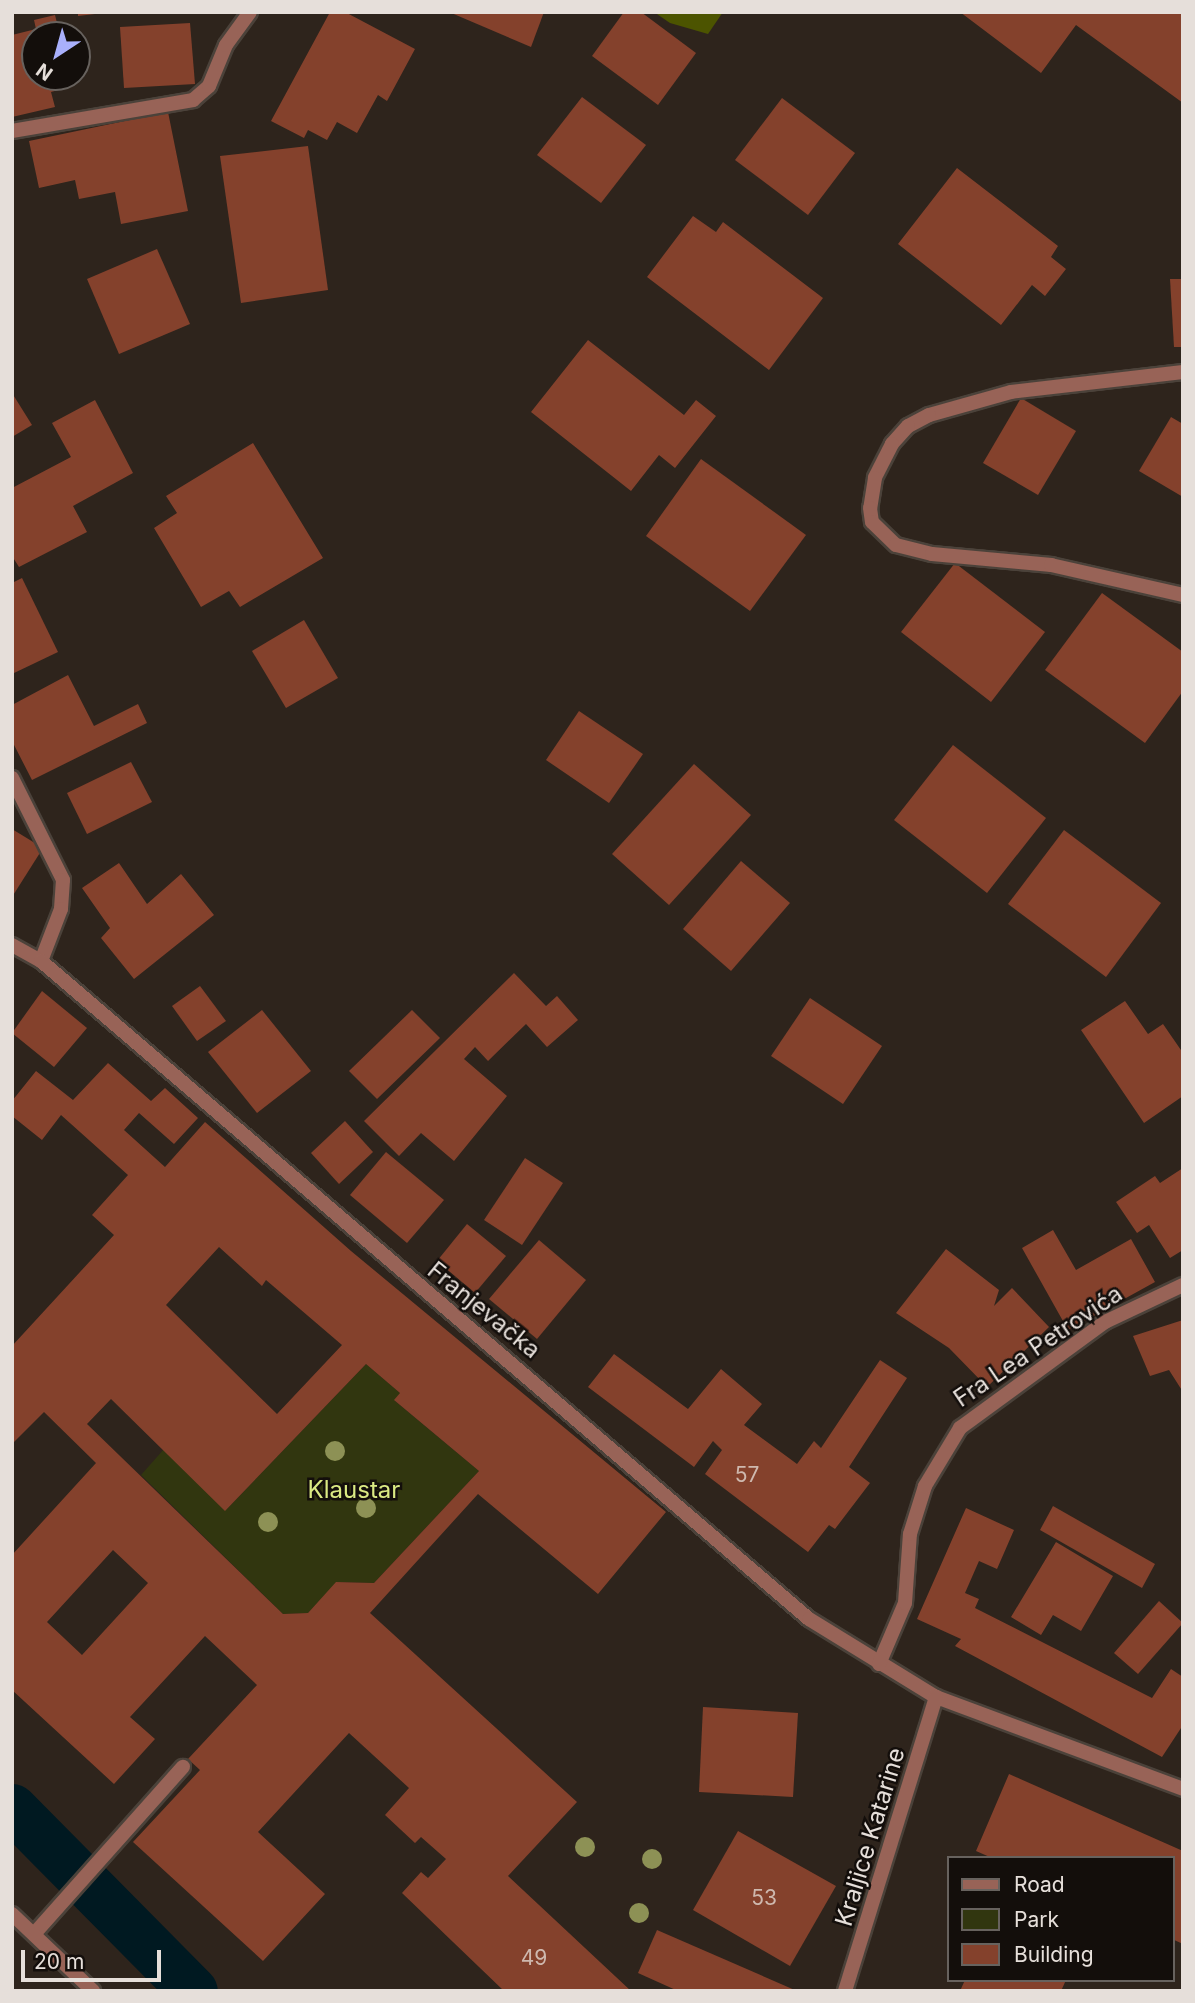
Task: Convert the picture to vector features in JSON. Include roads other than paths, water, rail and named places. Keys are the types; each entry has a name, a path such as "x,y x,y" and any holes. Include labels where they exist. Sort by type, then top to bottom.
{"street":[{"path":"12,131 193,100 209,86 226,45 250,12"},
{"path":"1183,372 1011,392 929,415 908,426 892,444 875,478 870,508 872,523 896,545 932,554 967,554 1051,565 1183,595"},
{"path":"12,778 63,880 61,909 41,961"},
{"name":"Franjevačka","path":"12,946 41,961 809,1619 936,1697 1183,1789"},
{"name":"Fra Lea Petrovića","path":"879,1664 905,1603 911,1534 925,1486 960,1428 1105,1322 1183,1285"},
{"name":"Kraljice Katarine","path":"845,1991 936,1697"},
{"path":"34,1934 183,1766"},
{"path":"12,1914 93,1991"}],"waterway":[{"path":"12,1808 193,1991"}],"park label":[{"name":"Klaustar","path":"354,1490"}]}
